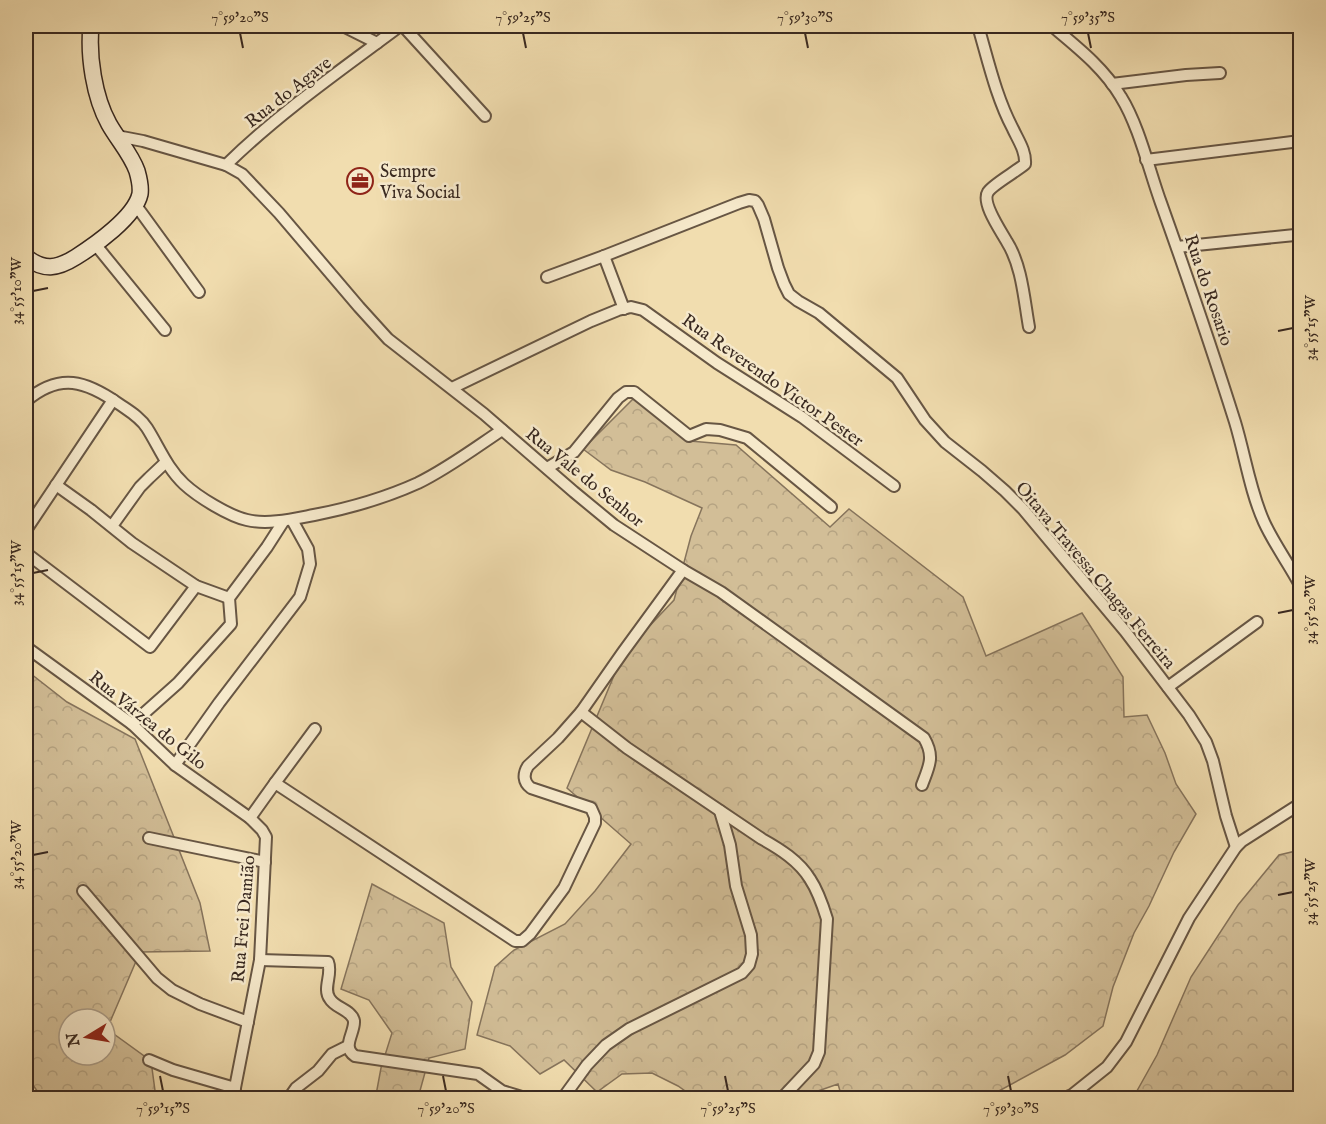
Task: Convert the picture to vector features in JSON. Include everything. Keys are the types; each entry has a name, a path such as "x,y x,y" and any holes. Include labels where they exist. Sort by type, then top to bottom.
{"street":[{"path":"26,257 43,267 54,267 67,263 125,219 138,199 140,186 137,171 109,125 99,102 91,56 91,26"},
{"path":"343,26 377,43"},
{"path":"401,26 485,116"},
{"name":"Rua do Agave","path":"226,165 270,126 401,26"},
{"path":"978,26 999,99 1026,159 1020,169 987,193 986,200 1009,244 1017,265 1029,327"},
{"name":"Rua do Rosario","path":"1052,26 1105,74 1122,97 1135,127 1221,377 1263,521 1300,585"},
{"path":"1112,84 1220,73"},
{"path":"117,136 143,141 226,165"},
{"path":"1146,160 1300,141"},
{"name":"Rua Vale do Senhor","path":"226,165 249,180 388,339 452,388 614,525 721,592 924,738 929,747 931,760 922,785"},
{"path":"138,199 200,292"},
{"name":"Oitava Travessa Chagas Ferreira","path":"547,277 739,202 755,201 764,219 781,276 789,294 819,312 897,378 933,430 954,451 982,471 1023,509 1125,631 1189,715 1206,742 1213,761 1236,847"},
{"path":"1177,246 1295,235"},
{"path":"94,244 165,330"},
{"path":"452,388 591,321 627,308 604,256"},
{"name":"Rua Reverendo Victor Pester","path":"627,308 643,310 717,363 801,417 894,486"},
{"path":"26,401 38,390 54,384 69,383 90,387 135,415 146,426 166,462 186,485 218,507 248,520 287,521 353,507 405,488 437,472 502,430"},
{"path":"547,468 574,452 618,398 626,392 634,392 689,436 705,429 720,430 747,438 831,507"},
{"path":"26,530 113,400"},
{"path":"112,526 144,482 166,462"},
{"path":"56,485 132,543 196,586 229,598"},
{"path":"132,724 178,683 231,624 229,598 287,521"},
{"path":"175,765 300,597 310,564 308,549 287,521"},
{"path":"26,553 150,647 196,586"},
{"path":"275,783 515,941 522,941 530,934 564,888 596,817 591,807 531,788 526,784 525,771 581,712 683,570"},
{"path":"1168,687 1257,622"},
{"name":"Rua Várzea do Gilo","path":"26,647 132,724 175,765 250,818"},
{"path":"581,712 627,748 780,849 810,879 821,900 827,919 819,1052 814,1064 782,1098"},
{"path":"250,818 315,729"},
{"path":"1065,1098 1107,1067 1126,1042 1189,918 1236,847 1300,804"},
{"path":"563,1098 587,1065 606,1045 629,1029 742,973 749,965 752,954 750,935 736,886 730,845 720,811"},
{"name":"Rua Frei Damião","path":"234,1093 260,960 266,837 250,818"},
{"path":"149,838 265,862"},
{"path":"83,891 157,978 171,990 248,1023"},
{"path":"260,960 328,962 330,968 328,996 353,1019 348,1046 351,1053 356,1056 478,1074 502,1091 525,1098"},
{"path":"289,1098 296,1088 318,1071 332,1054 348,1046"},
{"path":"149,1059 234,1093"}],"green space":[{"path":"634,398 690,441 736,445 830,527 849,509 963,597 986,656 1082,613 1123,677 1124,717 1147,715 1165,753 1176,784 1196,814 1174,852 1134,933 1113,987 1103,1026 1065,1055 986,1098 842,1098 838,1084 798,1098 695,1098 678,1086 652,1073 622,1074 597,1092 564,1060 540,1074 510,1046 477,1035 495,967 514,950 565,924 595,891 631,844 567,788 623,654 674,600 691,536 702,508 645,482 611,470 583,449"},
{"path":"26,670 67,702 135,739 200,903 210,951 140,952 116,1007 57,1007 57,1067 117,1067 117,1036 151,1061 156,1098 42,1098 26,1075"},
{"path":"1300,850 1300,1098 1133,1098 1157,1055 1191,977 1238,905 1279,855"},
{"path":"372,884 444,923 451,967 472,1002 465,1049 429,1058 418,1098 370,1098 376,1095 381,1068 392,1033 369,1000 341,989"}],"place":[{"name":"Sempre Viva Social","path":"360,181"}]}
